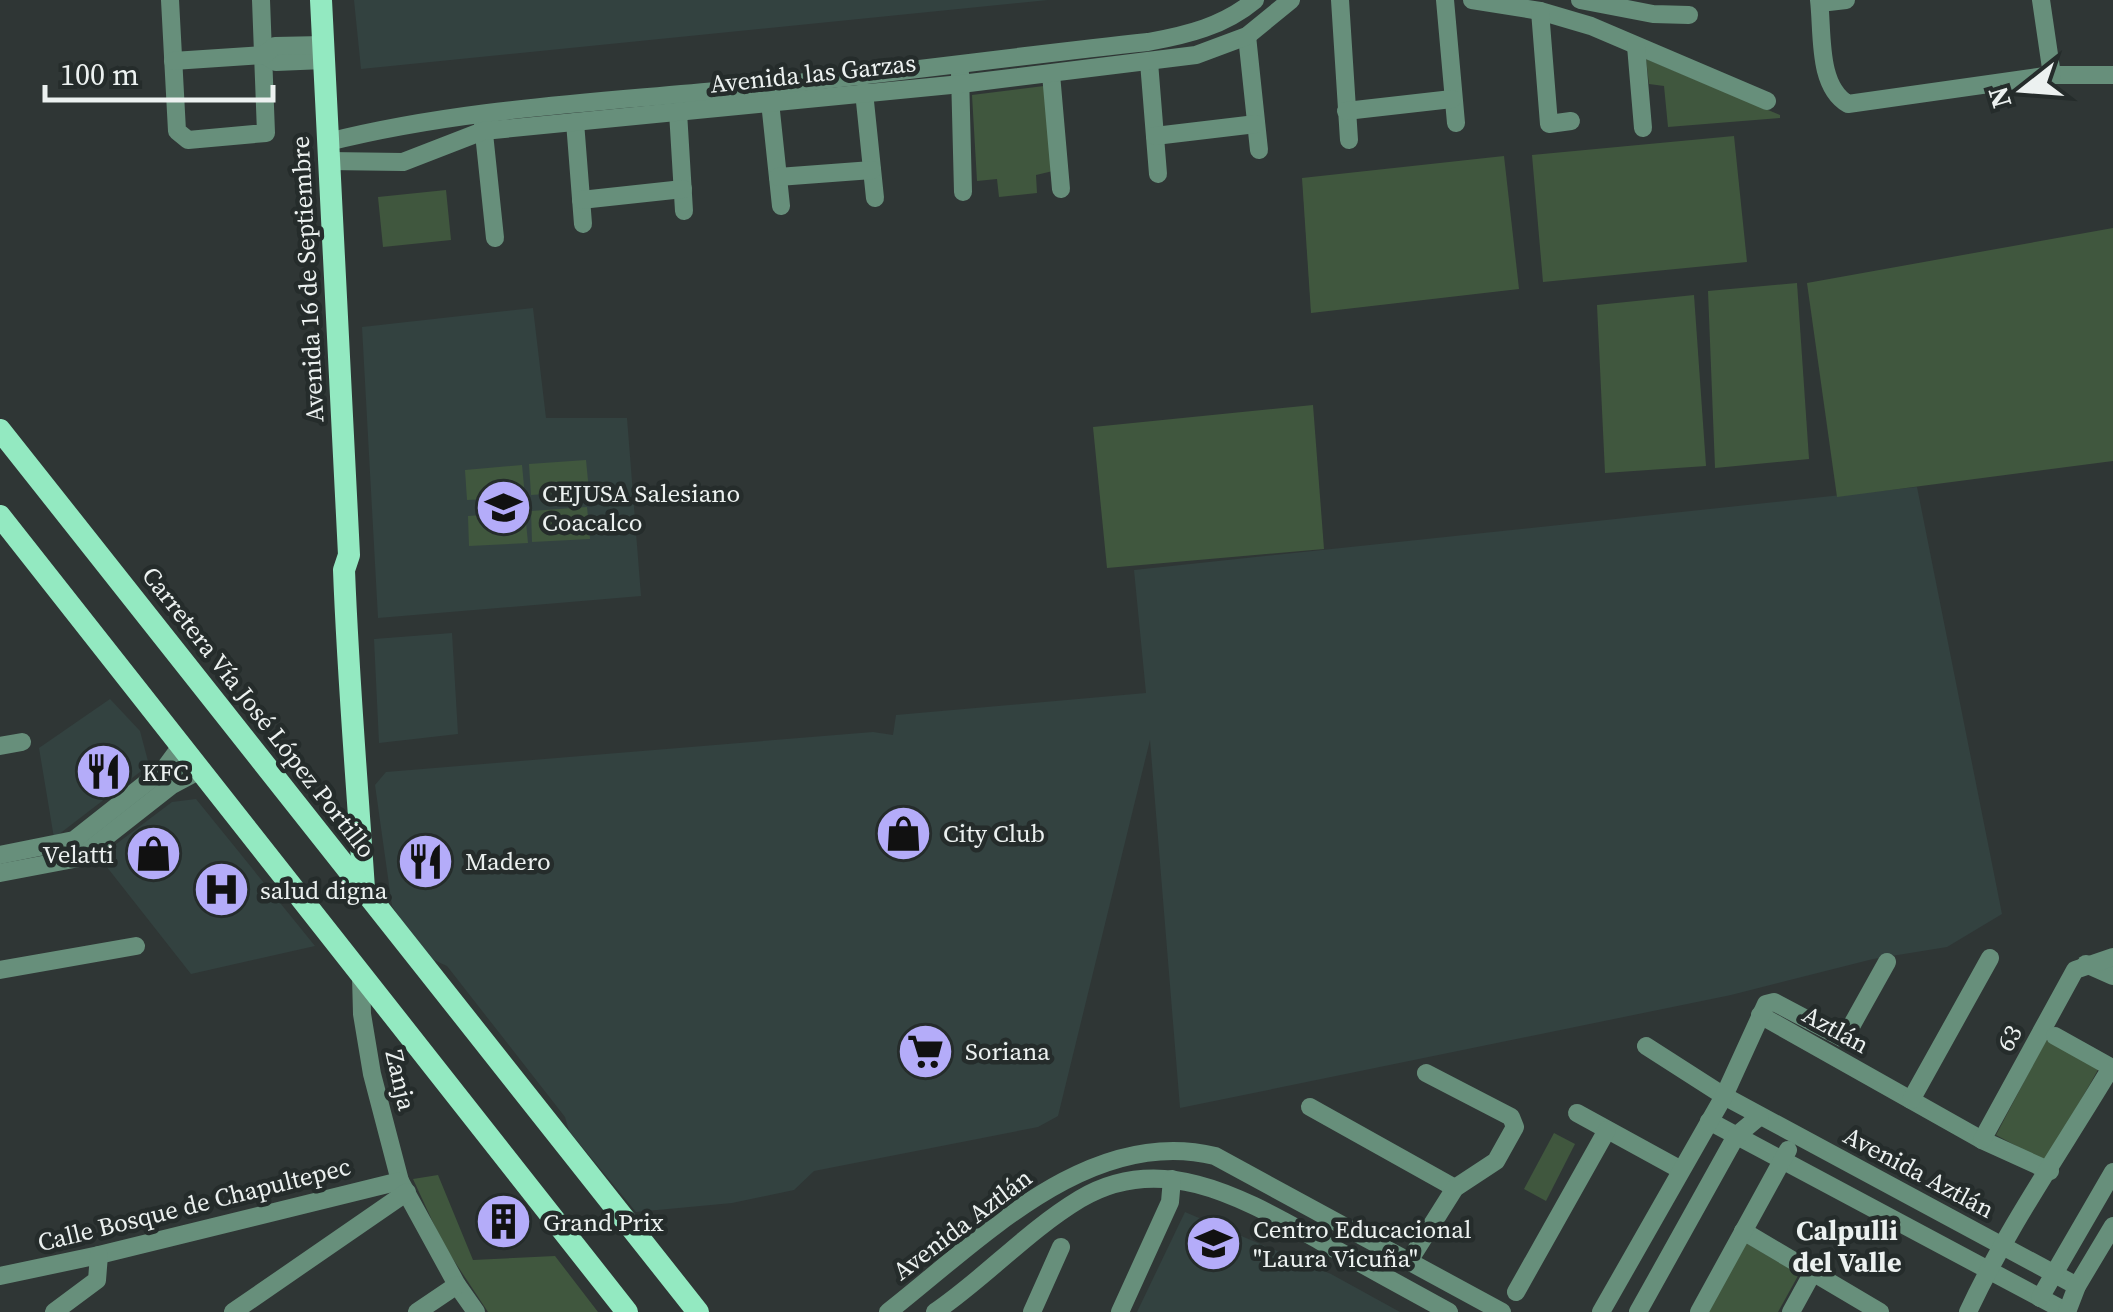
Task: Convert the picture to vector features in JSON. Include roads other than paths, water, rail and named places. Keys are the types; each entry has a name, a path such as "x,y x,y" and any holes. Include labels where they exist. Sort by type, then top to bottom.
{"main road":[{"name":"Avenida 16 de Septiembre","path":"321,0 348,555 356,572 363,700 355,727 364,889"},
{"name":"Carretera Vía José López Portillo","path":"0,430 698,1312"},
{"path":"0,442 46,490"},
{"path":"0,516 608,1286 624,1312"}],"street":[{"path":"170,0 176,131 188,140 262,135 267,128 261,0"},
{"name":"Avenida las Garzas","path":"328,152 404,162 482,122 732,97 958,62 1193,34 1241,12 1255,0"},
{"name":"Avenida las Garzas","path":"328,152 395,125 575,122 678,112 732,97 770,102 961,84 1196,55 1247,36 1291,0"},
{"path":"1340,0 1349,140"},
{"path":"1444,0 1456,123"},
{"path":"1472,0 1540,11 1591,26 1767,101"},
{"path":"1846,0 1819,2 1828,84 1836,97 1848,104 2052,75 2113,75"},
{"path":"2040,0 2052,75"},
{"path":"1591,26 1589,2 1654,7 1689,15"},
{"path":"1540,11 1549,124 1571,121"},
{"path":"1247,36 1259,150"},
{"path":"173,61 264,55 275,46 323,52"},
{"path":"1636,46 1643,128"},
{"path":"958,62 963,192"},
{"path":"1149,62 1158,174"},
{"path":"1051,74 1061,189"},
{"path":"864,92 875,198"},
{"path":"1346,111 1452,100"},
{"path":"770,102 781,206"},
{"path":"678,112 684,211"},
{"path":"482,122 495,238"},
{"path":"575,122 583,224"},
{"path":"1155,136 1256,124"},
{"path":"778,177 872,170"},
{"path":"581,200 683,189"},
{"path":"0,746 22,742"},
{"path":"0,855 74,840 164,769 181,746"},
{"path":"0,874 79,858 172,785 200,770"},
{"path":"0,970 136,946"},
{"path":"2085,964 2113,957"},
{"path":"1911,1100 1990,958"},
{"path":"1630,1312 1606,1305 1724,1096 1766,1004 1774,1002 1844,1040 1887,962"},
{"path":"2085,964 2113,976"},
{"name":"63","path":"1982,1140 2075,970 2085,964"},
{"name":"Zanja","path":"361,976 362,1014 372,1074 403,1186 456,1286 476,1312"},
{"name":"Aztlán","path":"1760,1015 1982,1140 2050,1171"},
{"path":"1968,1312 2001,1244 2050,1171 2110,1068 2055,1036"},
{"path":"1646,1046 1724,1096"},
{"path":"1410,1261 1455,1188 1496,1161 1515,1127 1515,1121 1426,1074"},
{"name":"Avenida Aztlán","path":"1724,1096 2077,1286"},
{"path":"1310,1107 1455,1188"},
{"path":"1577,1113 1681,1170"},
{"path":"1638,1312 1736,1136 1760,1116"},
{"path":"1709,1121 2067,1312 2077,1286 2110,1238"},
{"path":"1516,1292 1607,1130"},
{"path":"1699,1312 1795,1135"},
{"name":"Avenida Aztlán","path":"888,1312 1041,1192 1121,1158 1188,1149 1215,1156 1502,1312"},
{"path":"2040,1298 2113,1172"},
{"path":"1120,1312 1170,1202 1172,1178"},
{"name":"Avenida Aztlán","path":"949,1309 1054,1217 1083,1197 1128,1180 1172,1178 1244,1199 1449,1312"},
{"path":"233,1312 403,1186"},
{"name":"Calle Bosque de Chapultepec","path":"0,1276 403,1186"},
{"path":"1744,1231 1880,1312"},
{"path":"1032,1312 1062,1247"},
{"path":"54,1312 97,1280 98,1255"},
{"path":"1791,1312 1814,1272"},
{"path":"417,1312 456,1286"}],"place":[{"name":"CEJUSA Salesiano Coacalco","path":"503,507"},
{"name":"KFC","path":"103,772"},
{"name":"City Club","path":"904,833"},
{"name":"Velatti","path":"153,854"},
{"name":"Madero","path":"426,861"},
{"name":"salud digna","path":"221,890"},
{"name":"Soriana","path":"926,1051"},
{"name":"Grand Prix","path":"504,1222"},
{"name":"Centro Educacional \"Laura Vicuña\"","path":"1214,1243"}],"district":[{"name":"Calpulli del Valle","path":"1847,1246"}]}
